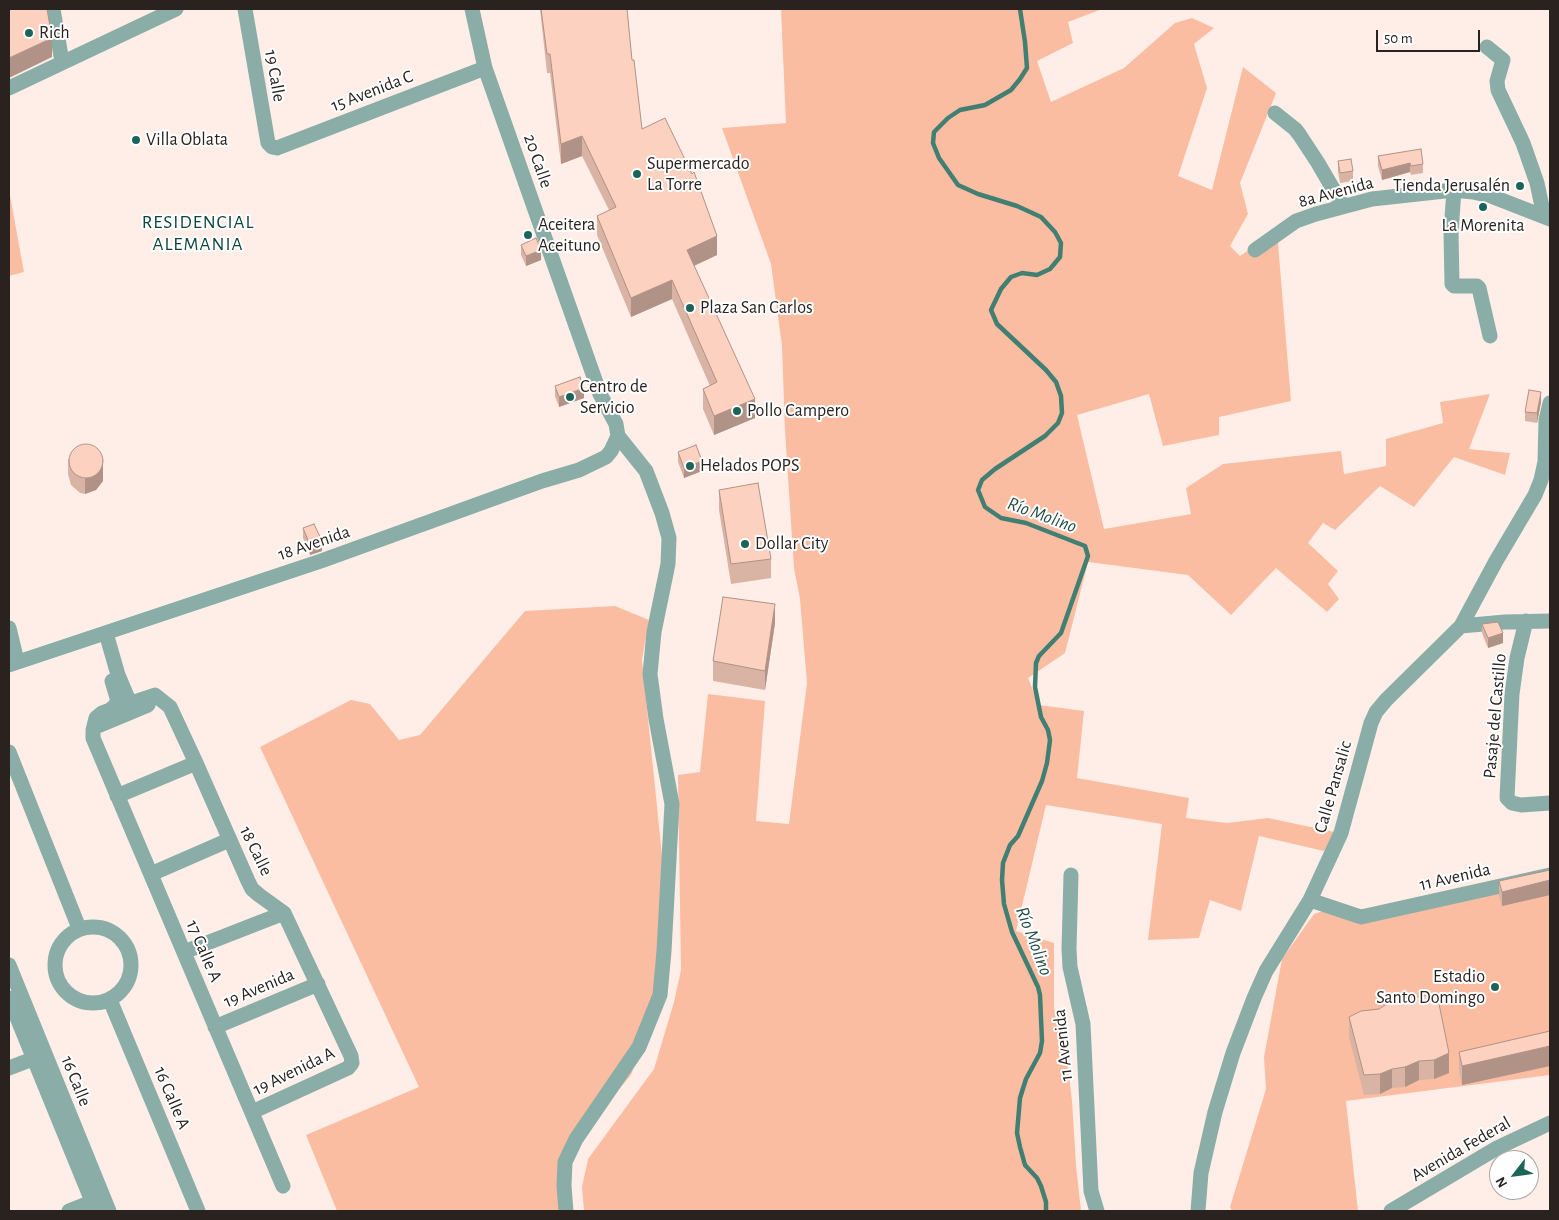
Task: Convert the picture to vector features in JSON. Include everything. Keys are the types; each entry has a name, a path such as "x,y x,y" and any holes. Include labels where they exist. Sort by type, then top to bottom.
{"street":[{"path":"52,9 62,62"},
{"path":"9,88 176,9"},
{"name":"19 Calle","path":"245,9 268,143 272,147"},
{"name":"20 Calle","path":"472,9 486,68 600,394 616,424 618,436 646,471 669,538 668,564 654,632 650,674 656,719 672,804 660,995 639,1047 576,1139 565,1162 566,1211"},
{"path":"1487,47 1503,60 1497,81 1498,90 1523,143 1547,217"},
{"name":"15 Avenida C","path":"272,147 277,148 486,68"},
{"path":"1275,113 1299,134 1343,206"},
{"path":"1454,190 1451,232 1452,284 1454,286 1476,286 1479,288 1490,336"},
{"name":"8a Avenida","path":"1255,250 1296,221 1372,199 1454,190 1491,196 1547,217"},
{"name":"Calle Pansalic","path":"1198,1211 1201,1173 1215,1112 1233,1053 1266,972 1310,900 1341,833 1371,723 1376,712 1461,626 1535,495 1547,461 1546,420 1550,403"},
{"name":"18 Avenida","path":"13,663 321,561 542,481 579,470 606,456 611,451 618,436"},
{"name":"Pasaje del Castillo","path":"1526,621 1517,658 1512,694 1506,798 1512,803 1521,805 1550,803"},
{"path":"1461,626 1505,622 1550,621"},
{"path":"9,628 13,663"},
{"path":"102,635 129,701 134,702 155,695 164,701"},
{"path":"93,730 96,718 117,704 102,635"},
{"path":"93,730 126,713 155,702 164,701"},
{"name":"18 Calle","path":"164,701 170,707 252,889 284,913 351,1056 352,1063"},
{"name":"17 Calle A","path":"93,730 93,738 283,1186"},
{"path":"9,752 79,928"},
{"path":"118,796 196,763"},
{"path":"151,874 229,840"},
{"name":"11 Avenida","path":"1310,900 1361,917 1550,874"},
{"name":"11 Avenida","path":"1071,875 1070,967 1083,1024 1091,1191 1097,1211"},
{"path":"184,952 284,913"},
{"path":"96,926 112,931 124,942 128,950 131,957 131,974 123,989 110,1000 95,1004 80,1001 67,993 58,980 54,965 57,950 66,937 79,928 96,926"},
{"name":"16 Calle","path":"9,966 39,1056 101,1206"},
{"name":"19 Avenida","path":"216,1028 318,984"},
{"name":"16 Calle","path":"9,998 39,1056"},
{"name":"16 Calle A","path":"110,1000 198,1211"},
{"path":"9,1068 39,1056"},
{"name":"19 Avenida A","path":"252,1112 348,1068 352,1063"},
{"name":"Avenida Federal","path":"1391,1211 1497,1148 1550,1123"},
{"path":"69,1211 101,1206"}],"shaded area":[{"path":"781,9 1102,9 1068,22 1073,43 1037,61 1051,102 1124,68 1175,23 1192,18 1214,28 1194,44 1207,88 1178,176 1212,190 1243,67 1276,93 1240,183 1248,214 1230,246 1240,256 1277,231 1291,401 1219,417 1219,435 1163,446 1149,394 1077,415 1104,529 1191,514 1186,488 1223,464 1341,451 1344,474 1386,466 1386,439 1443,423 1440,402 1490,394 1469,449 1510,453 1505,475 1454,457 1414,507 1380,486 1335,530 1323,523 1308,543 1338,571 1328,584 1339,599 1327,612 1276,568 1231,615 1188,575 1088,562 1065,653 1028,678 1039,705 1084,711 1077,778 1189,798 1186,818 1227,823 1268,818 1339,833 1324,851 1259,836 1241,911 1210,900 1199,938 1148,940 1162,824 1046,805 1016,931 1054,943 1054,1008 1067,1059 1081,1211 584,1211 582,1187 588,1159 654,1069 674,1002 681,970 678,775 700,772 708,694 765,701 756,821 789,824 807,683 800,599 794,568 785,431 782,346 771,264 722,128 786,123"},
{"path":"9,190 24,272 9,276"},
{"path":"615,606 649,620 642,660 667,904 658,1001 631,1075 576,1140 562,1211 337,1211 306,1135 419,1087 260,747 351,700 370,704 399,740 420,735 525,611"},
{"path":"1550,872 1550,1075 1346,1101 1358,1211 1232,1211 1230,1207 1266,1089 1264,1057 1282,959 1314,914 1329,909 1364,912"}],"building":[{"name":"Rich","path":"9,9 47,9 52,38 9,58"},
{"path":"541,9 627,9 642,129 665,118 692,174 694,172 717,236 687,250 755,399 714,416 703,389 717,382 672,280 631,298 597,216 616,207 582,136 561,144 550,54 547,54"},
{"path":"1421,149 1423,164 1411,166 1410,163 1382,170 1378,156"},
{"path":"1351,159 1353,171 1340,173 1338,161"},
{"path":"536,238 541,250 526,256 521,245"},
{"path":"580,377 584,388 559,397 555,386"},
{"path":"1529,390 1541,392 1537,413 1525,412"},
{"path":"86,444 93,445 98,449 102,454 102,468 98,473 93,477 86,478 79,477 74,473 70,468 69,461 70,454 74,449 79,445"},
{"path":"696,445 702,461 684,468 678,452"},
{"name":"Dollar City","path":"758,483 771,559 731,564 719,490"},
{"path":"314,524 322,541 310,545 303,528"},
{"path":"723,597 775,604 765,671 713,661"},
{"path":"1498,622 1503,633 1488,638 1482,624"},
{"path":"1550,870 1550,880 1502,892 1499,881"},
{"path":"1437,994 1449,1053 1434,1060 1419,1061 1380,1074 1364,1075 1349,1017 1361,1011 1379,1009 1385,1005 1411,998"},
{"path":"1550,1031 1550,1046 1462,1066 1459,1052"}],"waterway":[{"name":"Río Molino","path":"1020,9 1027,68 1020,79 1011,90 985,105 960,110 948,118 934,132 933,143 939,158 958,185 978,194 1017,206 1041,217 1055,232 1061,243 1060,257 1050,269 1037,275 1022,273 1011,277 1001,289 991,310 997,324 1046,370 1056,382 1061,396 1062,413 1058,423 1045,436 995,469 982,480 978,490 985,507 1001,518 1026,523 1085,546 1088,556 1061,633 1039,656 1036,663 1035,687 1041,717 1048,730 1050,740 1047,763 1042,781 1018,836 1010,845 1003,863 1004,904 1012,932 1040,995 1042,1041 1040,1053 1026,1079 1020,1098 1017,1133 1025,1165 1037,1178 1041,1186 1046,1202 1046,1211"}],"place":[{"name":"Rich","path":"29,33"},
{"name":"Villa Oblata","path":"136,140"},
{"name":"Supermercado La Torre","path":"637,174"},
{"name":"Tienda Jerusalén","path":"1520,186"},
{"name":"La Morenita","path":"1483,207"},
{"name":"Aceitera Aceituno","path":"528,235"},
{"name":"Plaza San Carlos","path":"690,308"},
{"name":"Centro de Servicio","path":"570,397"},
{"name":"Pollo Campero","path":"737,411"},
{"name":"Helados POPS","path":"690,466"},
{"name":"Dollar City","path":"745,544"},
{"name":"Estadio Santo Domingo","path":"1495,987"}],"district":[{"name":"RESIDENCIAL ALEMANIA","path":"198,233"}]}
